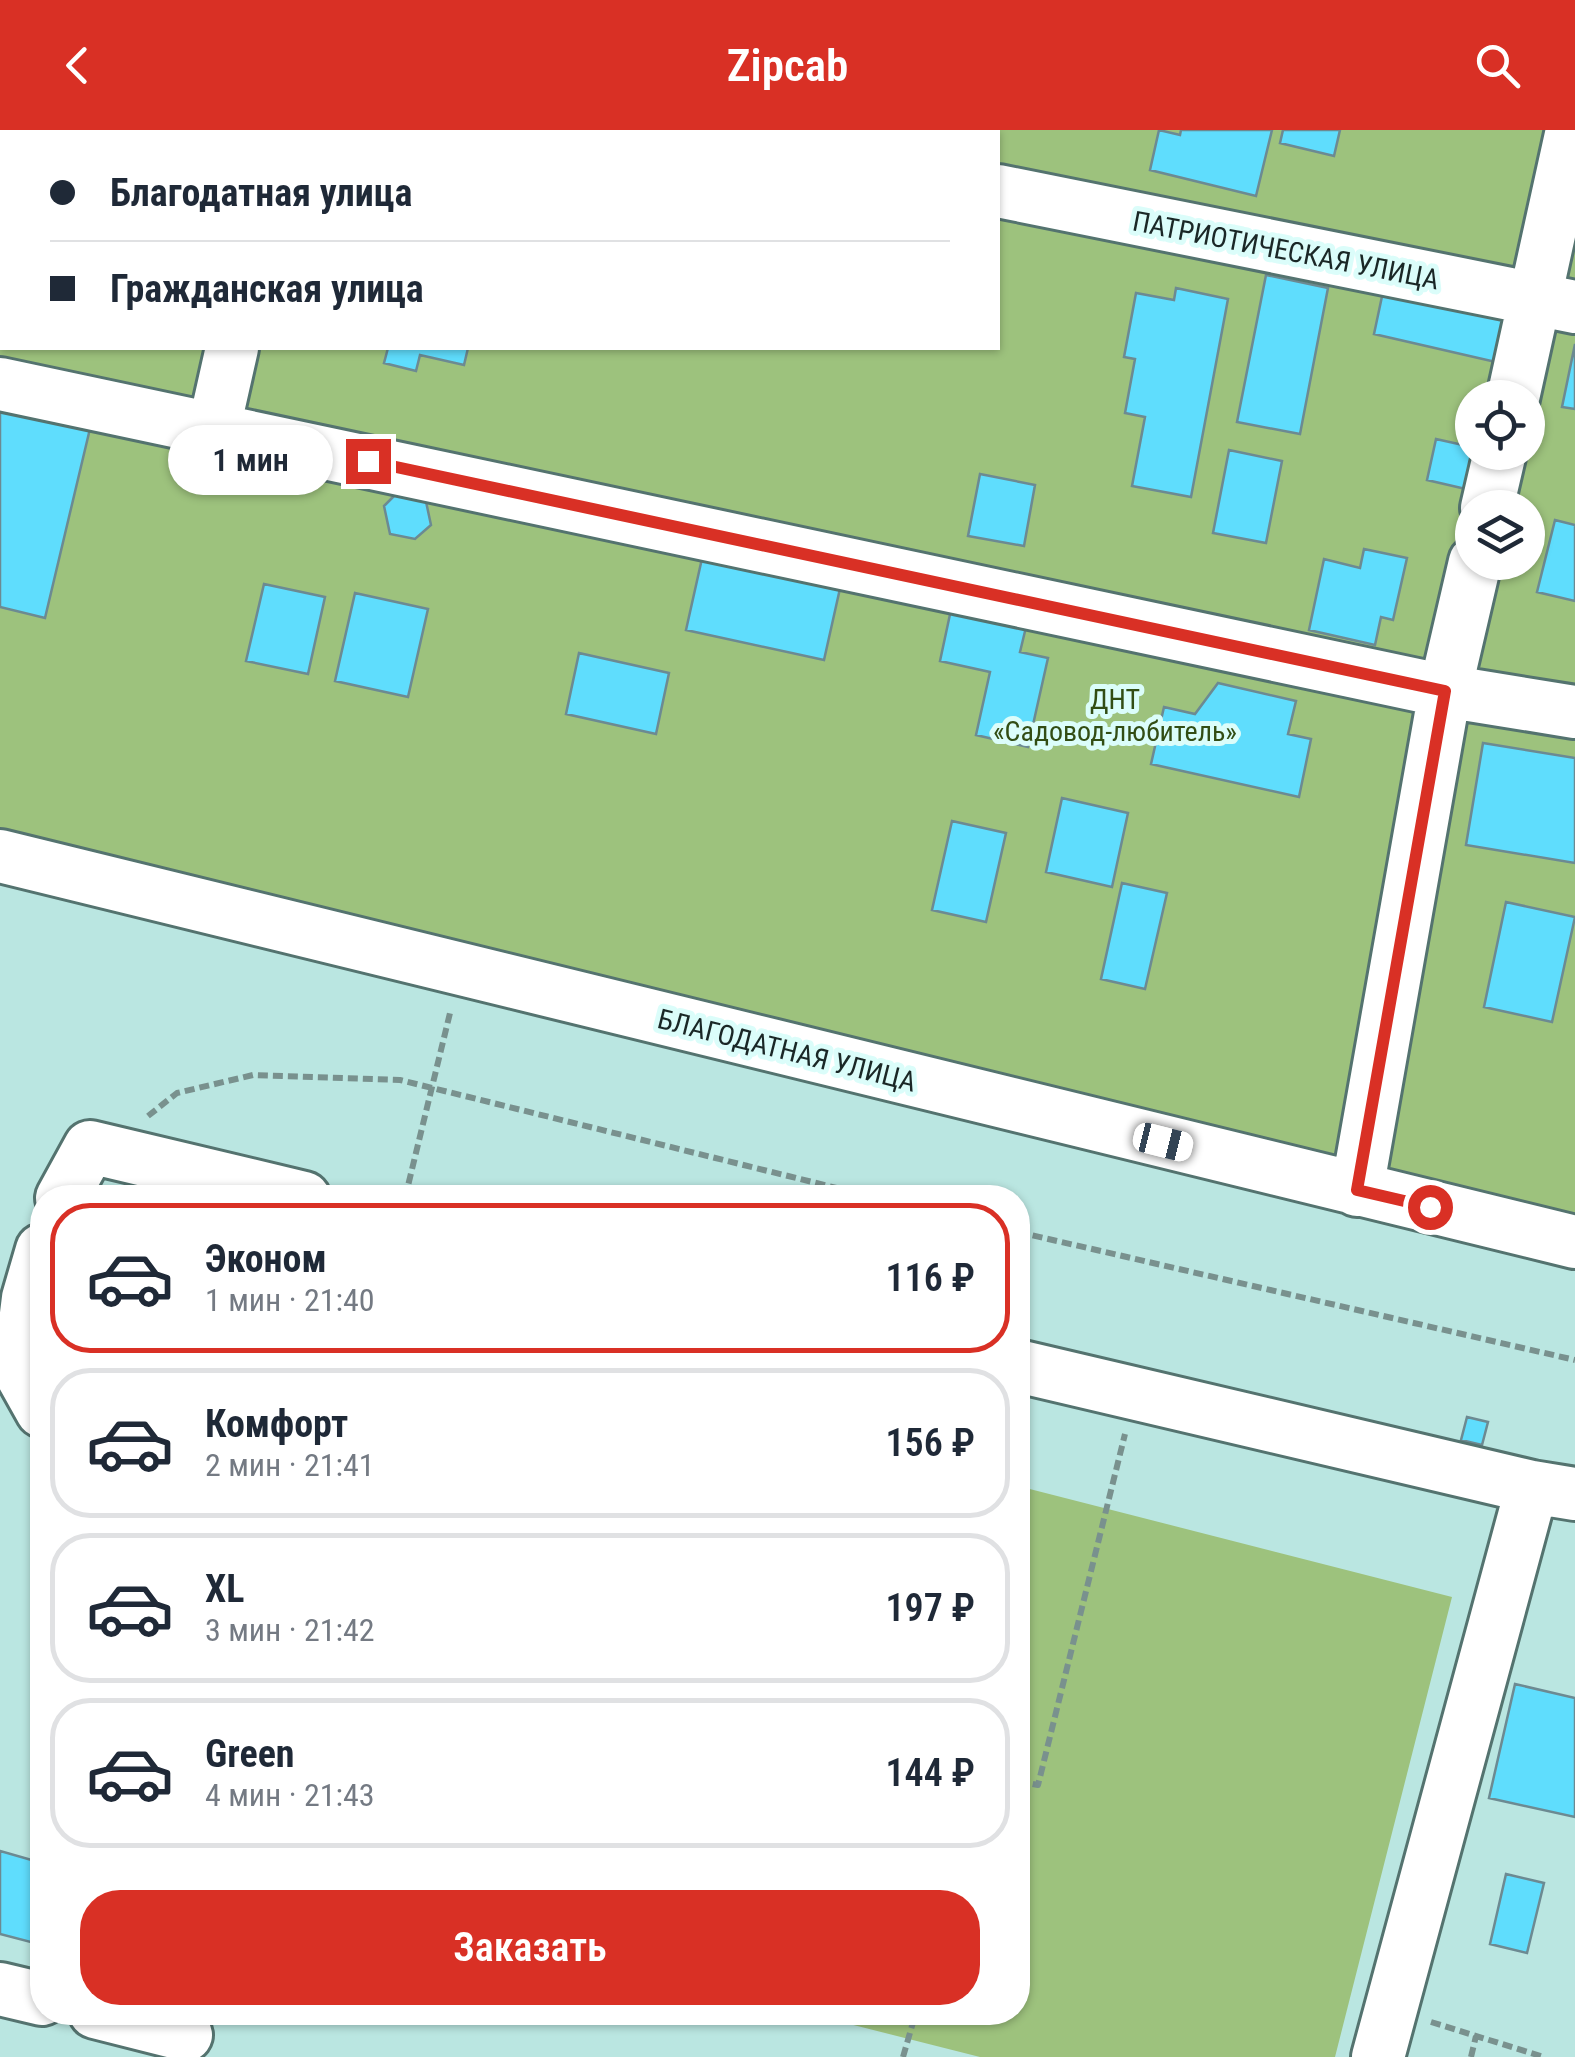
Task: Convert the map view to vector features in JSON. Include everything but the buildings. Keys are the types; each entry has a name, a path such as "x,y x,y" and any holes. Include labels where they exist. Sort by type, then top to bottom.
{"street":[{"path":"1521,380 1555,304 1572,130"},
{"name":"ПАТРИОТИЧЕСКАЯ УЛИЦА","path":"1000,191 1555,304"},
{"path":"214,428 232,350"},
{"path":"0,384 1445,691 1575,712"},
{"path":"1357,1190 1445,691 1470,580"},
{"name":"БЛАГОДАТНАЯ УЛИЦА","path":"0,856 1575,1242"},
{"path":"69,1185 90,1147 249,1185"},
{"path":"30,1291 18,1370 30,1390"},
{"path":"1030,1369 1554,1490 1385,2033"},
{"path":"0,1989 30,1997"},
{"path":"146,2025 186,2035"}],"path":[{"path":"408,1185 450,1012"},
{"path":"123,1155 138,1124 177,1092 253,1075 400,1080 825,1185"},
{"path":"1030,1235 1575,1360"},
{"path":"1030,1783 1038,1785 1135,1394"},
{"path":"895,2057 903,2056 912,2025"},
{"path":"1385,2033 1476,2036 1544,2057"},
{"path":"1471,2057 1476,2036"}],"shaded area":[{"path":"0,883 1575,1258 1575,2057 0,2057"}],"green space":[{"name":"ДНТ «Садовод-любитель»","path":"1000,130 1575,130 1575,1223 0,844 0,350 1000,350"},
{"path":"1030,1489 1452,1597 1335,2057 980,2057 853,2025 1030,2025"}],"route":[{"path":"368,461 1445,691 1357,1190 1430,1207"}]}
